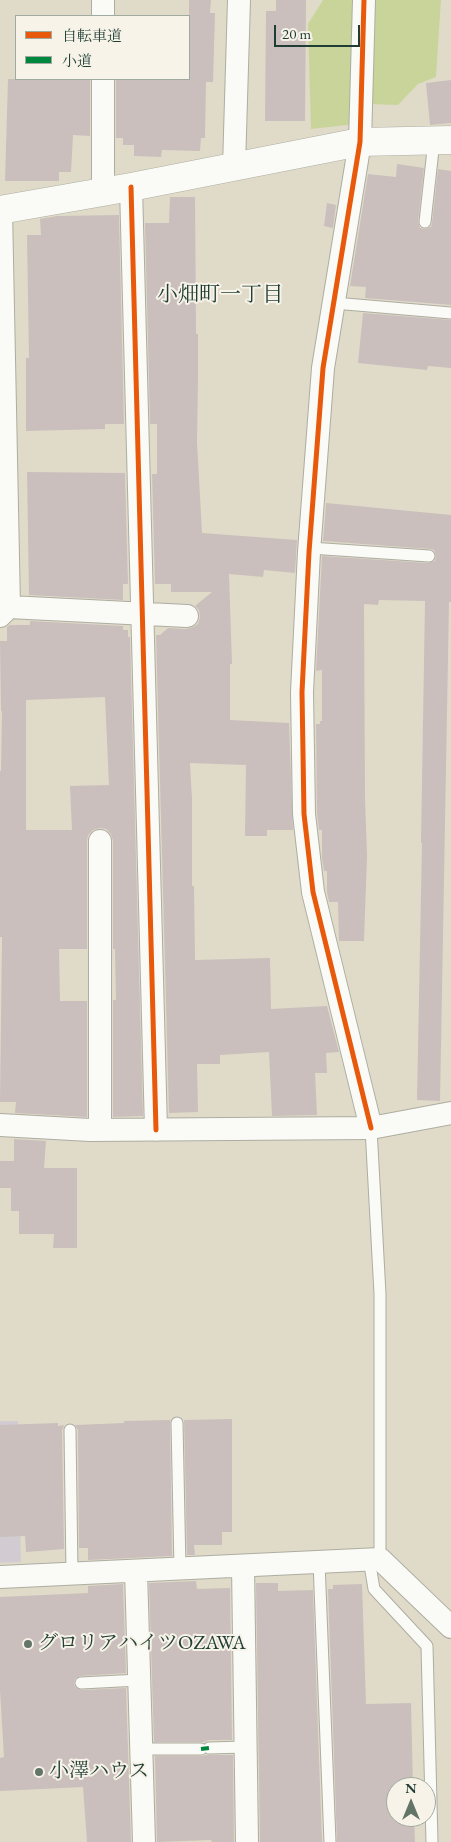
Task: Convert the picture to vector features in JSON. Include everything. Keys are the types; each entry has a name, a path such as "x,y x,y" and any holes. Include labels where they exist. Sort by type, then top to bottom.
{"street":[{"path":"103,0 103,15"},
{"path":"234,167 239,0"},
{"path":"364,0 360,142 324,368 310,548 302,692 304,814 313,892 371,1128"},
{"path":"103,80 103,192"},
{"path":"187,616 4,612 1,210 360,142 443,140"},
{"path":"131,186 156,1130"},
{"path":"100,841 100,1130"},
{"path":"0,1125 100,1130 371,1128 451,1113"},
{"path":"0,1577 375,1559 451,1627"},
{"path":"243,1566 247,1842"},
{"path":"136,1571 144,1842"}],"lane":[{"path":"425,222 443,140"},
{"path":"334,304 451,313"},
{"path":"310,548 429,556"},
{"path":"371,1128 380,1294 374,1589 427,1646 432,1842"},
{"path":"176,1423 180,1568"},
{"path":"70,1430 72,1574"},
{"path":"319,1562 330,1842"},
{"path":"81,1682 139,1680"},
{"path":"141,1749 245,1747"}],"shaded area":[{"path":"0,1421 18,1421 21,1562 0,1563"}],"green space":[{"path":"323,0 441,0 436,77 418,84 398,105 367,104 356,124 311,129 308,24"}],"building":[{"path":"189,0 211,0 210,13 215,13 213,82 206,82 205,138 201,138 200,151 162,150 161,157 134,156 134,145 123,145 123,138 116,138 116,80 190,80"},
{"path":"276,0 306,0 305,121 265,121 266,11 276,11"},
{"path":"8,79 90,80 90,136 73,135 71,172 59,172 59,181 5,181"},
{"path":"451,80 451,123 430,125 426,83"},
{"path":"397,164 424,168 418,222 420,228 425,229 431,227 432,223 438,169 451,171 451,305 365,298 366,287 350,286 368,174 396,177"},
{"path":"170,197 195,197 196,334 198,334 197,442 202,533 297,540 295,573 264,570 263,577 229,574 232,664 230,664 230,720 289,723 293,830 267,830 267,836 245,836 246,765 190,763 195,960 270,958 271,1009 327,1006 339,1052 326,1053 327,1073 315,1073 317,1115 272,1116 269,1052 220,1055 220,1064 197,1064 198,1112 169,1113 156,635 160,635 168,628 186,629 198,624 199,610 195,606 212,592 171,592 171,584 155,584 152,474 157,474 157,424 150,424 145,223 169,223"},
{"path":"327,203 336,205 333,228 324,226"},
{"path":"119,215 124,424 105,424 105,429 26,431 26,358 29,358 27,235 41,235 40,219 57,216"},
{"path":"363,313 451,320 451,368 428,366 427,370 358,363"},
{"path":"27,472 125,473 128,584 123,584 123,600 29,595"},
{"path":"326,503 451,515 451,602 449,602 440,1101 417,1100 425,601 379,600 378,605 364,604 367,856 364,941 339,941 338,902 329,902 327,871 324,871 322,858 322,830 319,830 317,813 316,724 320,724 320,721 322,721 322,670 316,671 322,556 428,563 435,561 436,556 434,550 430,549 323,541"},
{"path":"30,621 123,626 123,630 128,630 128,637 130,637 143,1116 113,1117 113,1000 116,1000 115,949 113,949 113,841 111,834 106,829 100,828 93,830 88,835 87,841 87,949 59,949 60,1001 87,1001 87,1117 15,1113 16,1102 0,1102 2,937 0,937 0,771 2,711 0,641 7,641 7,627 10,625 30,625","holes":["105,697 109,785 70,786 72,830 26,830 26,700"]},
{"path":"14,1139 46,1141 44,1168 77,1168 77,1248 53,1248 54,1234 19,1234 19,1211 11,1211 11,1188 0,1188 0,1161 14,1161"},
{"path":"232,1419 232,1532 222,1532 222,1545 194,1545 195,1555 187,1555 184,1420"},
{"path":"170,1420 172,1556 88,1560 88,1548 79,1548 78,1430 75,1425"},
{"path":"58,1423 58,1426 64,1425 62,1430 64,1549 26,1552 25,1536 0,1537 0,1425"},
{"path":"196,1581 197,1589 230,1588 232,1740 154,1742 149,1583"},
{"path":"256,1583 278,1583 278,1591 313,1590 322,1842 260,1842"},
{"path":"123,1584 126,1673 80,1676 75,1679 74,1683 75,1687 81,1690 126,1688 131,1842 87,1842 83,1787 0,1791 0,1758 4,1757 0,1690 0,1597 88,1593 88,1586"},
{"path":"362,1584 366,1704 411,1703 413,1777 386,1777 386,1827 414,1827 415,1842 337,1842 328,1589 333,1589 333,1585"},
{"path":"233,1755 234,1842 212,1842 211,1840 157,1842 155,1756"}],"marked path":[{"path":"201,1749 209,1748"}],"cycle path":[{"path":"364,0 360,142 323,368 309,552 302,692 304,814 313,892 371,1128"},
{"path":"131,187 156,1130"}],"place":[{"name":"グロリアハイツOZAWA","path":"28,1644"},
{"name":"小澤ハウス","path":"39,1772"}],"district":[{"name":"小畑町一丁目","path":"220,295"}]}
